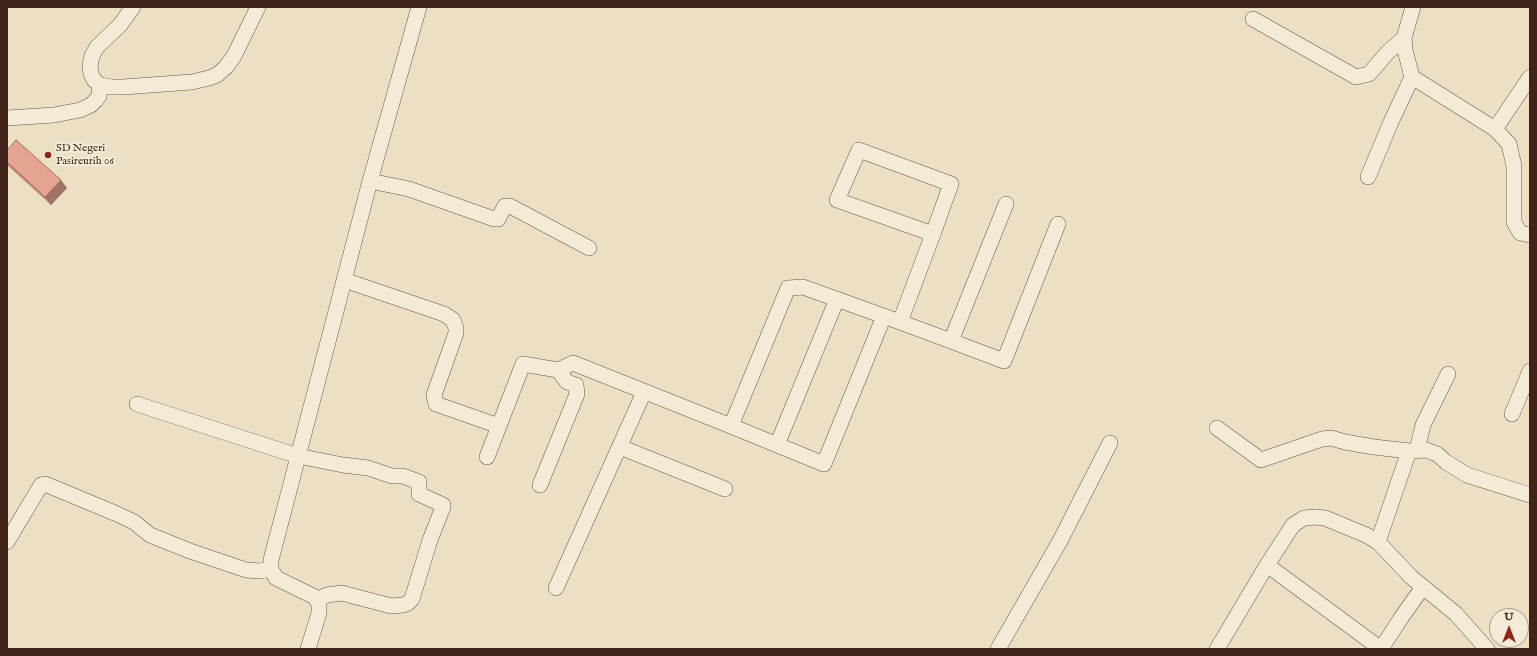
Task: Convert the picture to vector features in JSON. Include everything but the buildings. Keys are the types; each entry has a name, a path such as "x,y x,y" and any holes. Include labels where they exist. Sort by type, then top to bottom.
{"street":[{"path":"133,7 120,25 97,47 92,56 90,66 91,74 94,80 100,85 123,87 192,82 217,75 226,67 234,56 258,7"},
{"path":"308,649 319,613 319,604 315,597 276,578 271,569 271,560 370,181 419,7"},
{"path":"1368,177 1412,77 1405,50 1404,38 1413,7"},
{"path":"1253,19 1356,77 1369,74 1388,52 1404,38"},
{"path":"1412,77 1495,129 1509,144 1514,166 1514,222 1520,232 1530,235"},
{"path":"1495,129 1530,78"},
{"path":"7,118 54,115 80,110 91,105 96,100 99,96 100,85"},
{"path":"900,322 934,234 951,184 858,150 837,200 934,234"},
{"path":"370,181 409,189 494,219 498,219 505,206 510,206 589,248"},
{"path":"951,342 1006,204"},
{"path":"731,426 788,288 803,287 1004,361 1058,224"},
{"path":"344,280 444,314 453,320 456,333 434,395 436,404 499,426"},
{"path":"777,445 837,299"},
{"path":"486,457 523,364 558,370 572,363 824,464 884,316"},
{"path":"540,485 586,369"},
{"path":"558,370 567,382 576,385 577,394"},
{"path":"1512,414 1530,371"},
{"path":"1378,542 1423,424 1448,374"},
{"path":"556,588 644,392"},
{"path":"137,404 298,456 343,466 368,468 392,476 403,476 410,478 419,482 419,494 441,503 443,506 430,540 412,599 408,603 391,606 342,593 327,595 317,600"},
{"path":"1217,428 1261,460 1322,438 1330,438 1360,445 1426,450 1437,454 1446,462 1467,475 1530,495"},
{"path":"998,649 1060,541 1110,443"},
{"path":"620,447 725,489"},
{"path":"7,542 41,485 45,484 117,514 134,522 150,535 190,552 246,570 260,571 271,569"},
{"path":"1217,649 1267,565 1293,525 1304,518 1315,517 1325,518 1366,535 1378,542 1411,577 1456,614 1487,649"},
{"path":"1267,565 1381,649 1423,587"}],"place":[{"name":"SD Negeri Pasireurih 06","path":"48,155"}]}
